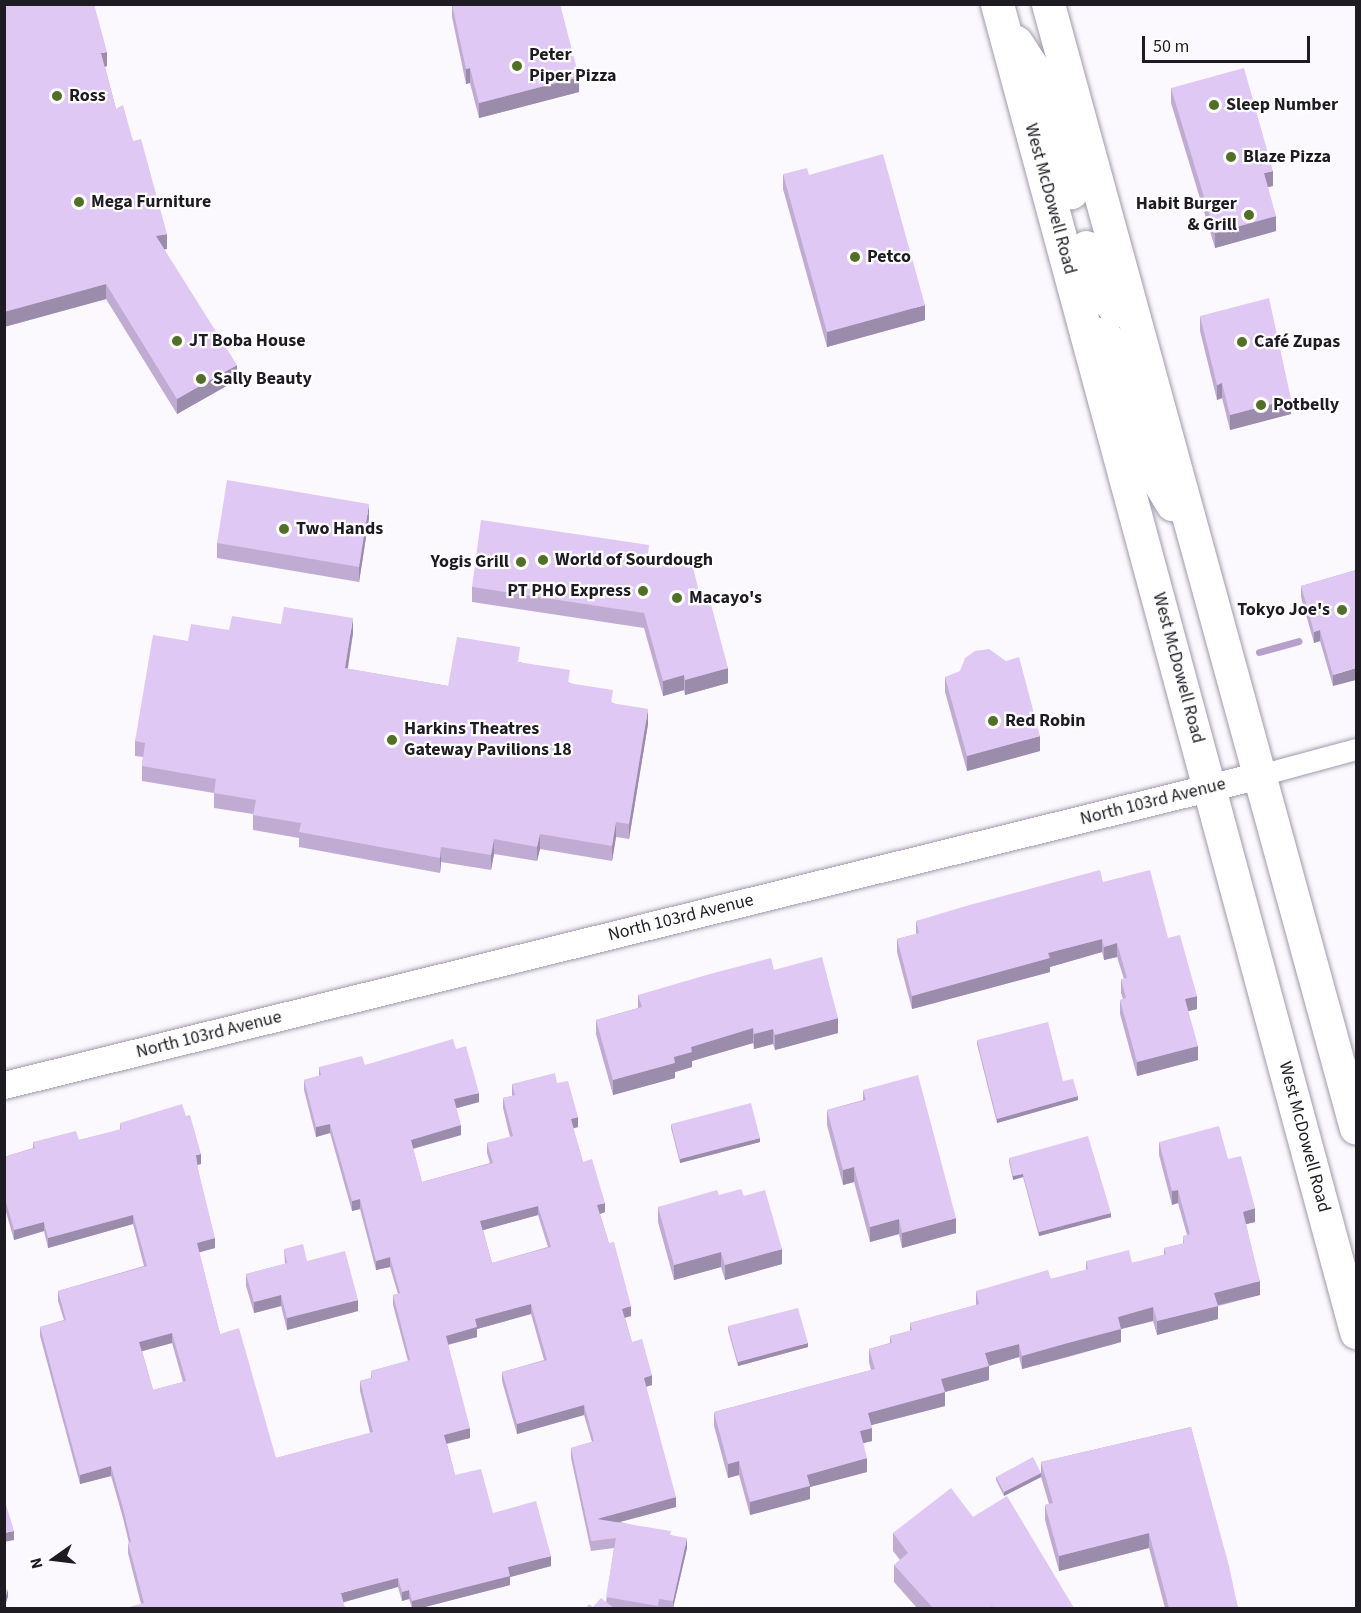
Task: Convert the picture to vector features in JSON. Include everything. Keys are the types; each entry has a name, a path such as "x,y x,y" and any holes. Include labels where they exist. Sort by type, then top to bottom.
{"main road":[{"path":"1048,4 1356,1128"},
{"path":"999,11 1042,82 1097,288 1114,307 1132,314"},
{"name":"West McDowell Road","path":"999,11 1211,788 1356,1332"},
{"path":"1087,332 1104,335 1119,356 1148,464 1197,547"}],"street":[{"name":"North 103rd Avenue","path":"4,1085 1211,788 1356,749"}],"building":[{"path":"4,4 94,4 107,52 101,53 116,109 123,105 133,141 141,139 167,234 156,236 237,365 177,399 106,284 4,312"},
{"name":"Peter Piper Pizza","path":"452,4 560,4 579,77 479,103 470,68 466,69"},
{"path":"1244,68 1273,171 1264,173 1276,216 1215,233 1171,88"},
{"name":"Petco","path":"883,154 925,305 827,332 783,174 807,168 809,175"},
{"path":"1269,298 1291,399 1230,415 1222,383 1217,385 1200,316"},
{"path":"227,480 369,504 359,567 217,543"},
{"path":"481,520 649,545 648,554 691,560 701,599 709,597 728,668 685,680 684,675 663,681 644,613 472,587"},
{"path":"1356,570 1356,668 1333,675 1320,630 1314,632 1301,586"},
{"name":"Harkins Theatres Gateway Pavilions 18","path":"284,607 353,618 345,668 448,686 457,637 520,647 518,662 570,670 568,683 613,690 611,703 648,709 629,824 616,822 612,846 540,834 537,847 494,839 491,855 441,847 440,858 299,832 301,823 253,815 256,800 214,793 216,779 142,766 145,743 135,741 153,635 188,641 191,624 229,630 232,616 281,624"},
{"name":"Red Robin","path":"989,649 1006,661 1019,657 1040,736 967,756 945,677 960,671 965,658 975,651"},
{"path":"1100,870 1103,882 1150,870 1168,938 1180,935 1197,996 1185,999 1198,1046 1137,1062 1120,1000 1126,998 1121,979 1127,978 1117,943 1104,947 1102,939 1048,953 1050,958 912,996 897,939 919,933 916,921"},
{"path":"822,957 838,1018 775,1035 773,1029 754,1034 753,1028 691,1047 692,1052 674,1057 675,1063 613,1080 596,1020 642,1007 638,995 771,958 774,970"},
{"path":"1048,1022 1063,1081 1073,1079 1078,1096 997,1119 977,1040"},
{"path":"453,1039 456,1049 466,1046 479,1093 454,1099 461,1125 411,1140 422,1182 493,1163 487,1143 513,1136 503,1098 515,1095 512,1084 555,1073 557,1083 568,1081 578,1117 571,1119 583,1162 592,1159 605,1203 597,1205 609,1243 614,1242 631,1306 622,1309 632,1342 642,1339 652,1375 644,1378 676,1497 597,1519 671,1531 670,1535 687,1538 673,1601 659,1599 658,1606 606,1597 616,1538 591,1541 571,1448 594,1441 584,1405 517,1424 502,1372 547,1360 531,1304 475,1319 477,1327 446,1336 470,1428 444,1435 455,1475 481,1469 493,1513 536,1501 551,1556 508,1567 510,1576 412,1601 409,1590 402,1592 398,1578 341,1593 345,1608 125,1608 144,1603 128,1543 131,1542 123,1508 111,1466 80,1475 40,1327 66,1320 58,1291 147,1266 133,1215 48,1238 44,1222 14,1230 4,1195 4,1157 35,1148 33,1142 76,1131 79,1140 121,1129 120,1123 182,1104 186,1116 190,1115 201,1154 196,1155 198,1169 215,1238 197,1243 220,1334 239,1328 276,1458 373,1432 360,1381 372,1378 371,1371 410,1360 393,1295 400,1293 390,1257 376,1261 360,1199 352,1201 330,1124 316,1127 304,1080 321,1075 319,1067 362,1056 365,1065","holes":["538,1206 551,1247 492,1263 480,1221","172,1333 186,1381 153,1390 139,1342"]},
{"path":"918,1075 956,1218 902,1233 899,1219 870,1227 854,1167 843,1170 827,1110 866,1100 863,1090"},
{"path":"751,1103 760,1138 680,1159 671,1124"},
{"path":"1219,1126 1228,1159 1241,1156 1255,1208 1243,1212 1260,1281 1214,1293 1218,1306 1157,1321 1153,1307 1118,1317 1121,1329 1022,1356 1019,1344 985,1353 989,1366 941,1379 945,1392 868,1413 872,1428 860,1431 867,1458 807,1475 810,1486 750,1502 739,1461 728,1464 714,1412 875,1369 869,1349 892,1343 890,1336 912,1330 910,1323 979,1304 976,1291 1048,1270 1051,1279 1088,1269 1086,1261 1129,1250 1132,1263 1166,1254 1164,1248 1184,1243 1183,1236 1190,1234 1178,1190 1172,1191 1159,1142"},
{"path":"1088,1136 1111,1213 1039,1232 1023,1174 1013,1176 1009,1158"},
{"path":"741,1189 744,1196 765,1190 782,1249 725,1265 721,1252 674,1265 658,1207 717,1190 719,1195"},
{"path":"303,1244 307,1261 345,1251 358,1300 287,1318 281,1295 254,1302 246,1274 287,1263 284,1249"},
{"path":"798,1308 808,1343 738,1362 728,1326"},
{"path":"1191,1427 1229,1566 1238,1608 1169,1608 1149,1533 1059,1556 1045,1505 1053,1503 1041,1462"},
{"path":"1033,1457 1041,1473 1004,1492 996,1477"},
{"path":"951,1488 973,1517 1007,1496 1074,1608 994,1608 992,1606 989,1608 933,1608 894,1565 908,1553 893,1533"},
{"path":"4,1498 14,1531 4,1533"},
{"path":"4,1588 8,1590 4,1600"},
{"path":"601,1598 614,1608 586,1608 589,1604 593,1607"}],"waterway":[{"path":"1259,652 1299,641"}],"place":[{"name":"Peter Piper Pizza","path":"517,66"},
{"name":"Ross","path":"57,96"},
{"name":"Sleep Number","path":"1214,105"},
{"name":"Blaze Pizza","path":"1231,157"},
{"name":"Mega Furniture","path":"79,202"},
{"name":"Habit Burger & Grill","path":"1249,215"},
{"name":"Petco","path":"855,257"},
{"name":"JT Boba House","path":"177,341"},
{"name":"Café Zupas","path":"1242,342"},
{"name":"Sally Beauty","path":"201,379"},
{"name":"Potbelly","path":"1261,405"},
{"name":"Two Hands","path":"284,529"},
{"name":"World of Sourdough","path":"543,560"},
{"name":"Yogis Grill","path":"521,562"},
{"name":"PT PHO Express","path":"643,591"},
{"name":"Macayo's","path":"677,598"},
{"name":"Tokyo Joe's","path":"1342,610"},
{"name":"Red Robin","path":"993,721"},
{"name":"Harkins Theatres Gateway Pavilions 18","path":"392,740"}]}
